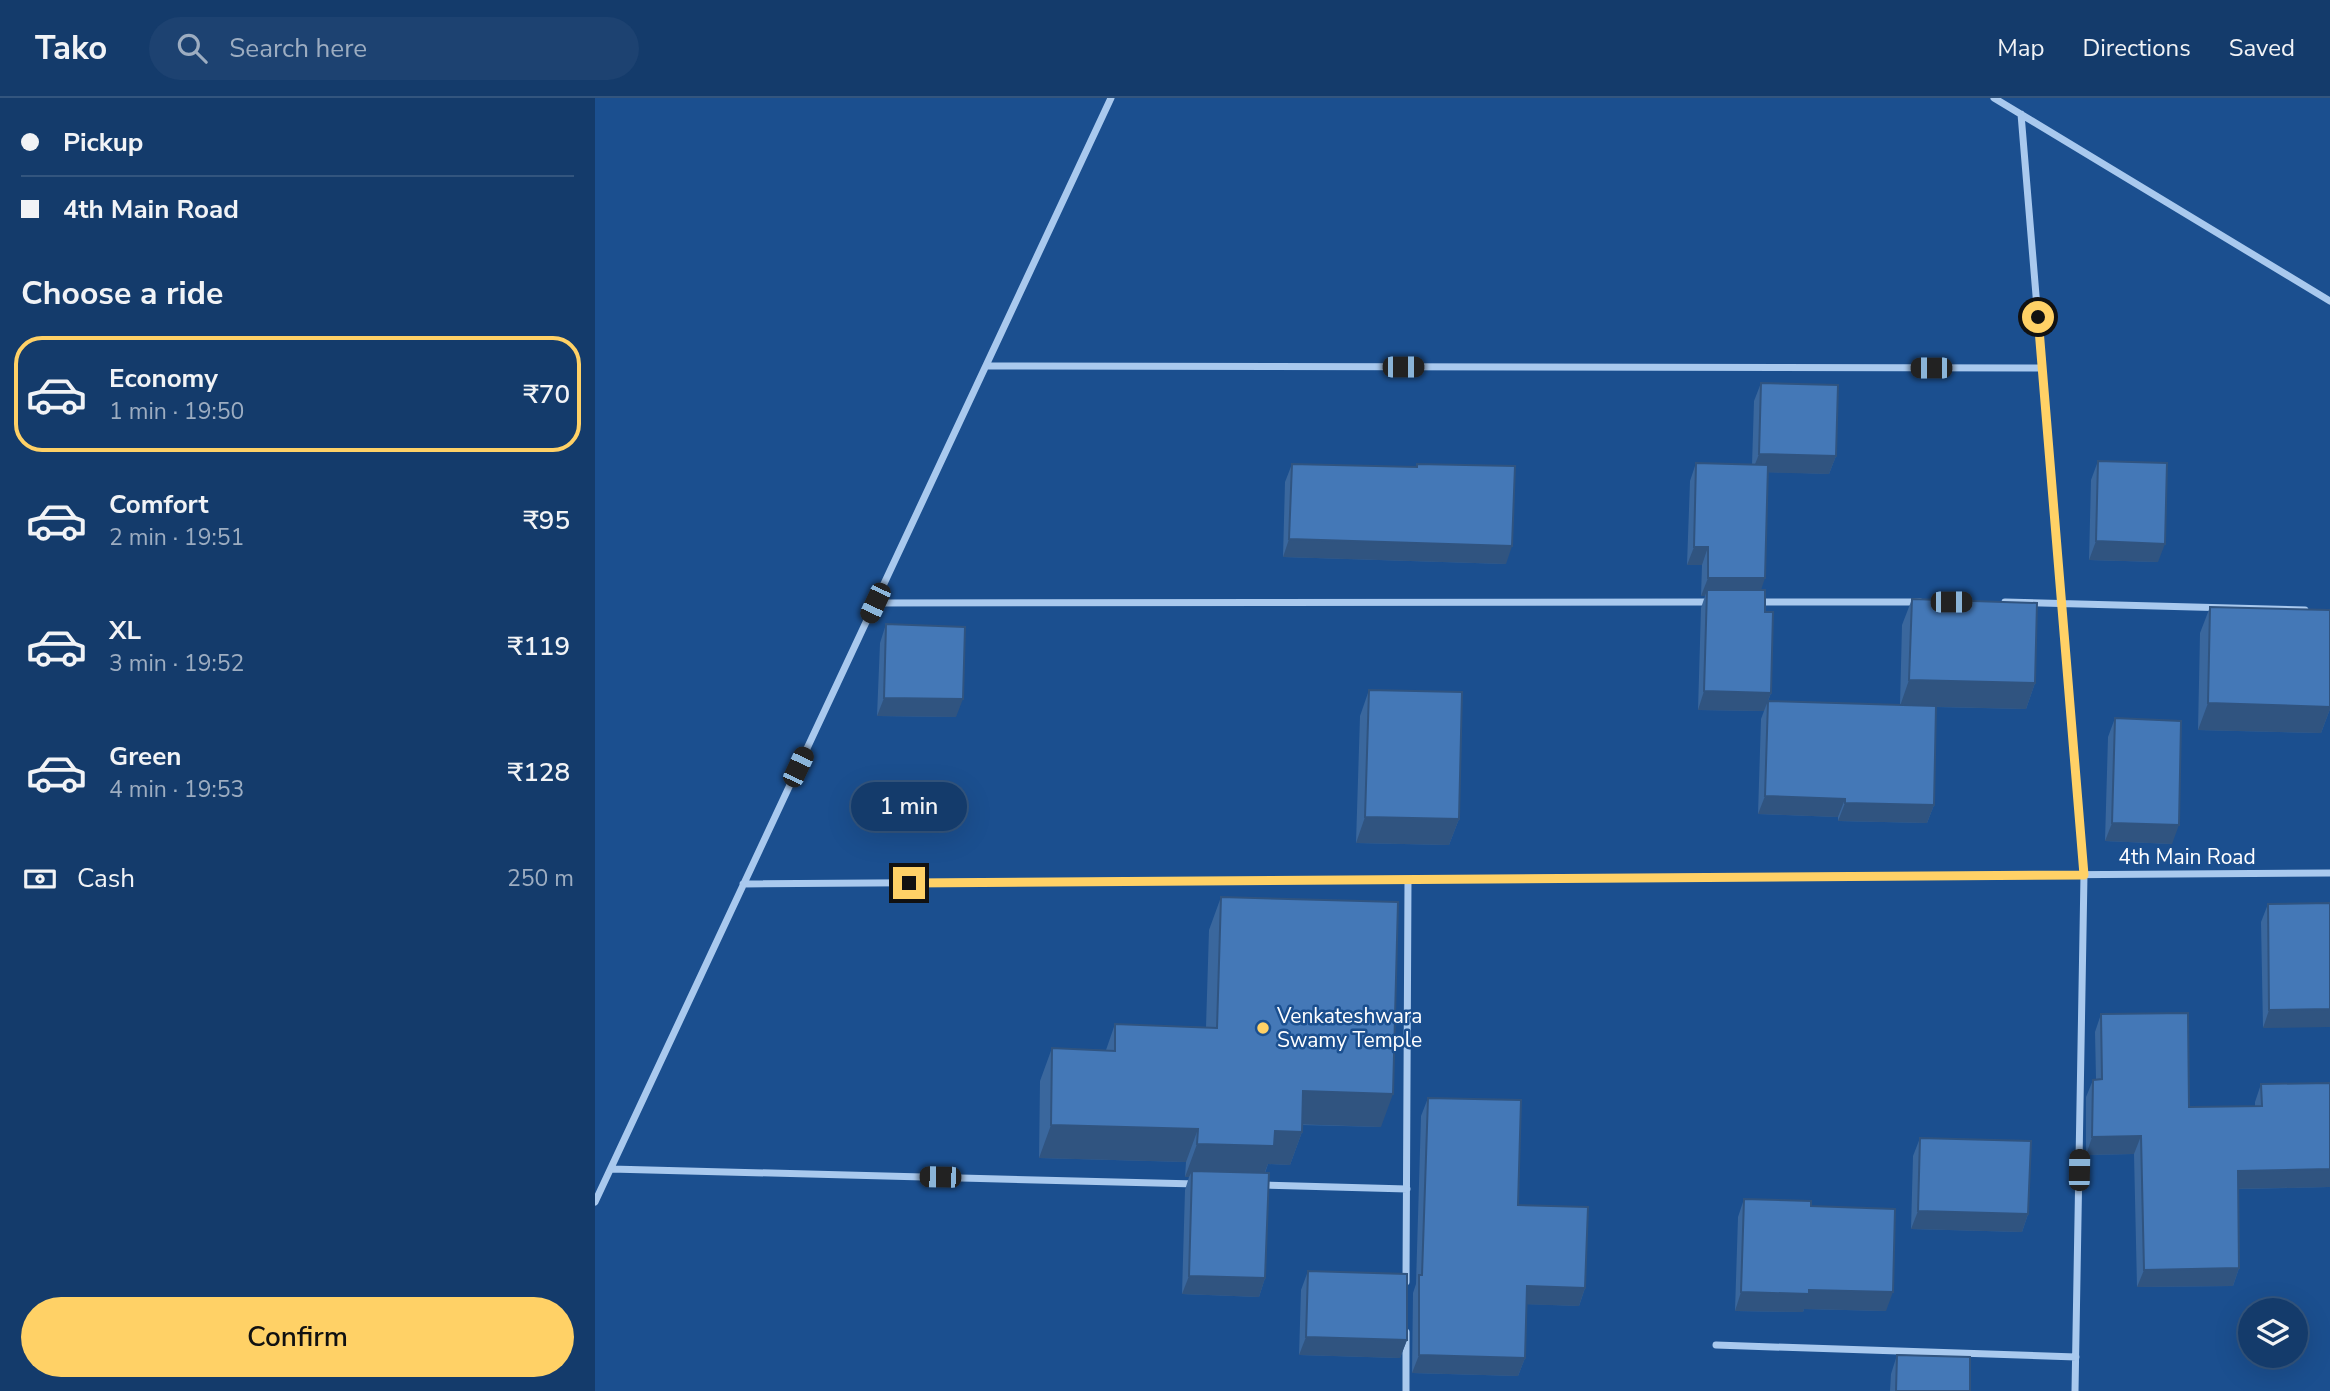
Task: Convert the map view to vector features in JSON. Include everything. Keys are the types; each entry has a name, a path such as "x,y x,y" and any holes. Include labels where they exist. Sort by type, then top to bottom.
{"street":[{"path":"595,1202 1111,98"},
{"path":"1994,98 2330,301"},
{"path":"2021,114 2084,875 2075,1391"},
{"path":"986,366 2042,368"},
{"path":"875,603 1712,602"},
{"path":"1754,602 1935,602"},
{"path":"1991,602 2316,610"},
{"name":"4th Main Road","path":"743,884 2330,873"},
{"path":"1406,1297 1408,880"},
{"path":"611,1169 1211,1184"},
{"path":"1253,1185 1407,1189"},
{"path":"1406,1324 1406,1391"},
{"path":"1716,1345 2076,1357"}],"building":[{"path":"1761,383 1838,385 1836,456 1759,454"},
{"path":"2098,461 2167,463 2165,544 2096,541"},
{"path":"1696,463 1768,465 1765,578 1708,578 1708,547 1694,547"},
{"path":"1292,464 1515,466 1512,546 1289,539"},
{"path":"1707,590 1765,590 1765,612 1773,612 1771,693 1704,691"},
{"path":"1912,599 2037,603 2035,683 1909,680"},
{"path":"2210,607 2330,610 2330,707 2208,703"},
{"path":"886,624 965,627 963,699 884,698"},
{"path":"1369,690 1462,692 1459,819 1365,817"},
{"path":"1768,701 1936,706 1934,805 1845,803 1845,799 1765,796"},
{"path":"2115,718 2181,721 2179,825 2112,823"},
{"path":"1221,897 1398,902 1393,1094 1303,1091 1302,1132 1275,1131 1274,1146 1197,1144 1198,1129 1051,1125 1052,1048 1115,1051 1115,1024 1217,1028"},
{"path":"2330,903 2330,1009 2269,1010 2268,904"},
{"path":"2188,1013 2189,1107 2262,1106 2261,1084 2330,1083 2330,1169 2238,1171 2239,1268 2144,1270 2141,1136 2092,1137 2093,1080 2102,1079 2101,1014"},
{"path":"1428,1098 1521,1100 1518,1205 1588,1207 1585,1288 1527,1286 1525,1358 1419,1355 1419,1275 1422,1275"},
{"path":"1920,1138 2031,1141 2028,1214 1918,1211"},
{"path":"1192,1171 1269,1173 1265,1278 1189,1276"},
{"path":"1744,1199 1811,1201 1811,1206 1895,1209 1893,1292 1741,1292"},
{"path":"1308,1271 1407,1274 1407,1340 1306,1337"},
{"path":"1897,1355 1970,1357 1970,1391 1896,1391"}],"place":[{"name":"Venkateshwara Swamy Temple","path":"1263,1028"}],"route":[{"path":"909,883 2084,875 2038,317"}]}
